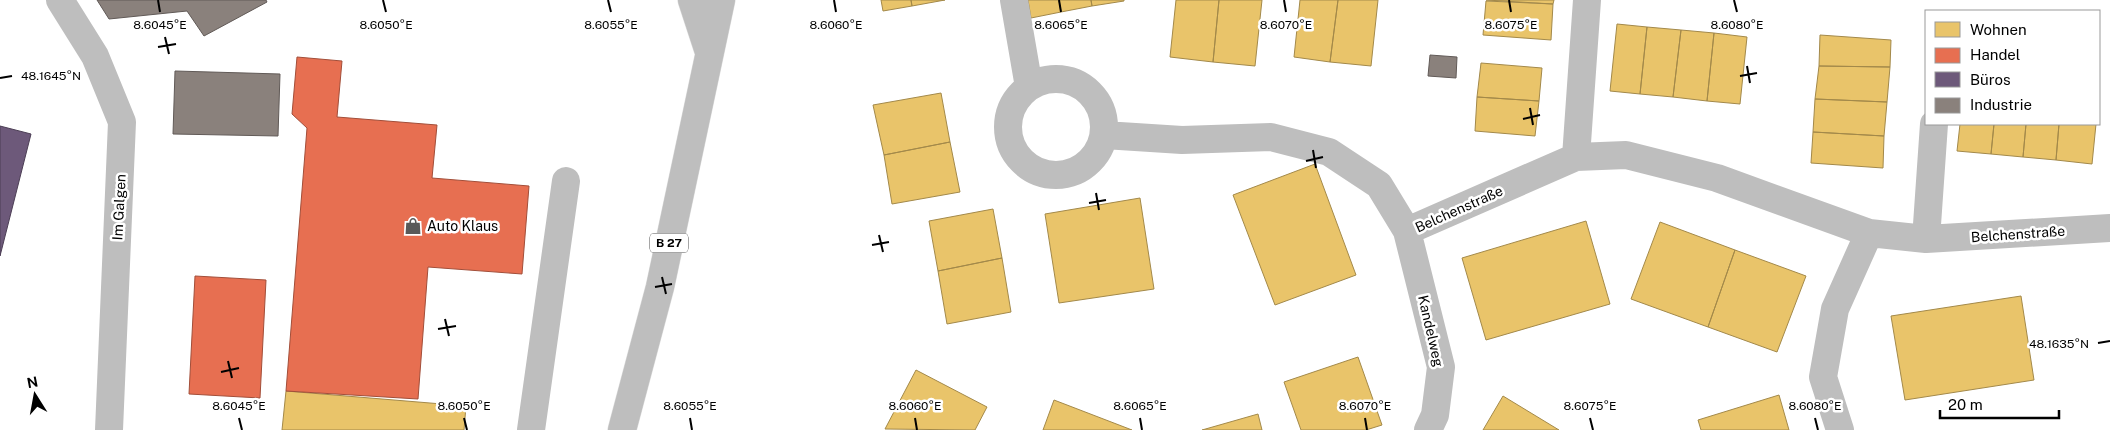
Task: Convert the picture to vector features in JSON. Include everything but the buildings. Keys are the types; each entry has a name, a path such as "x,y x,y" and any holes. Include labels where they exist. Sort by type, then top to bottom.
{"street":[{"name":"Im Galgen","path":"60,0 95,56 122,122 109,430"},
{"path":"692,0 709,54"},
{"name":"B 27","path":"622,430 660,287 721,0"},
{"path":"1014,0 1029,87"},
{"path":"1576,157 1587,0"},
{"path":"1061,78 1078,83 1091,93 1100,105 1104,120 1104,135 1099,149 1090,162 1077,170 1063,174 1048,175 1033,169 1021,160 1012,147 1007,130 1010,113 1017,98 1029,87 1044,80 1061,78"},
{"path":"1926,239 1934,125"},
{"name":"Belchenstraße","path":"1104,135 1182,140 1271,137 1329,152 1379,185 1407,231 1576,157 1626,155 1708,175 1869,233 1926,239 2110,228"},
{"path":"531,430 566,181"},
{"name":"Kandelweg","path":"1407,231 1441,367 1435,415 1428,430"},
{"path":"1840,430 1823,377 1835,309 1869,233"}],"place":[{"name":"Auto Klaus","path":"413,226"}]}
